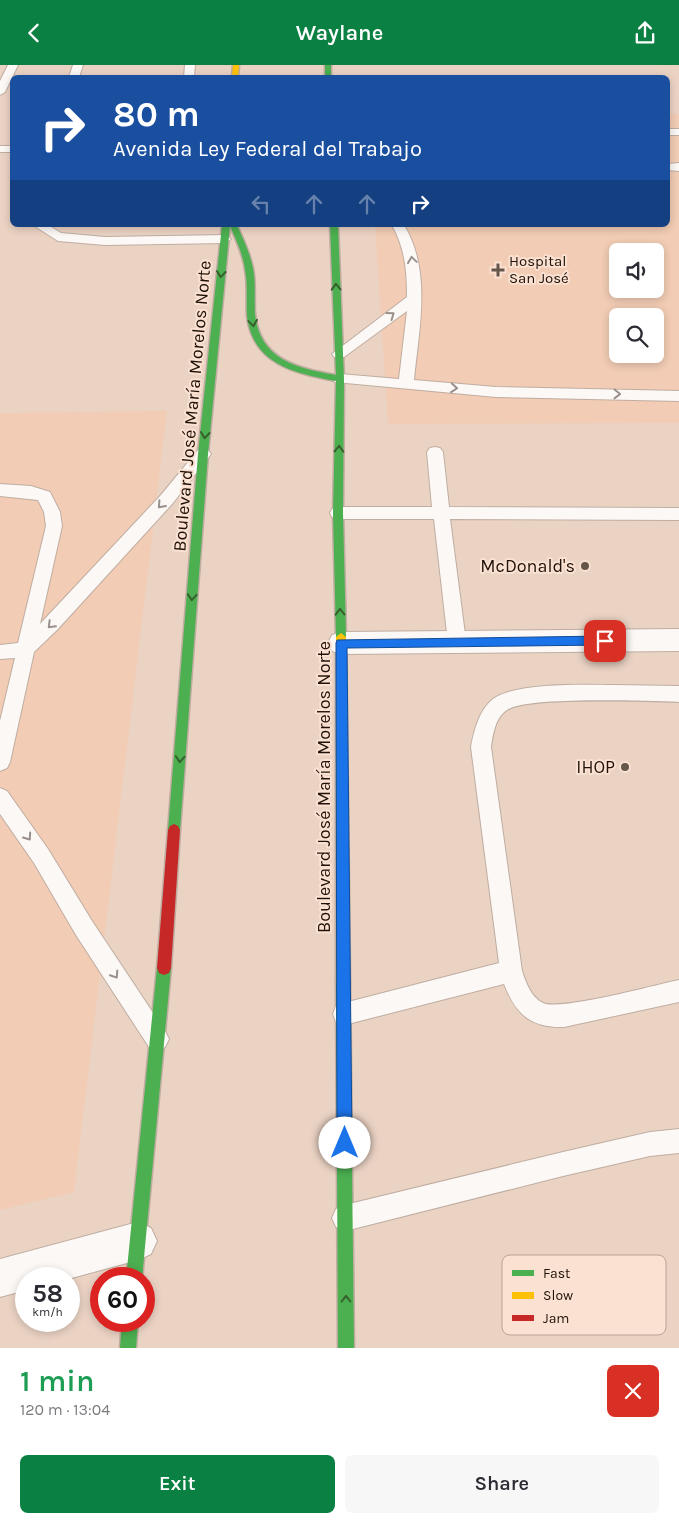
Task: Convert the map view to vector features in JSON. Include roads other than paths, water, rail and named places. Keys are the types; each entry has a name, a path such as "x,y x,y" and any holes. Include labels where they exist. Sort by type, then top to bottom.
{"main road":[{"name":"Boulevard José María Morelos Norte","path":"135,1267 158,1041 204,454 226,227"},
{"path":"234,227 249,268 254,333 262,348 275,359 298,370 340,379"},
{"name":"Boulevard José María Morelos Norte","path":"334,227 340,379 338,513 341,643 346,1348"},
{"path":"128,1348 129,1332"}],"street":[{"path":"341,643 679,640"},
{"path":"0,1279 138,1241"}],"lane":[{"path":"0,92 13,65"},
{"path":"42,227 58,237 105,241 225,239"},
{"path":"400,227 410,248 414,298 406,383"},
{"path":"339,353 414,298"},
{"path":"340,379 496,392 679,395"},
{"path":"435,452 440,513 458,642"},
{"path":"0,652 24,650 88,586 167,499 204,454"},
{"path":"0,490 31,492 44,496 52,512 54,526 24,650 0,762"},
{"path":"338,513 679,514"},
{"path":"679,694 563,695 516,698 502,703 490,716 483,732 480,747 511,971 514,984 526,1004 537,1013 551,1017 564,1016 679,991"},
{"path":"0,797 41,856 84,928 158,1041"},
{"path":"344,1013 511,971"},
{"path":"345,1217 572,1162 650,1145 679,1141"}],"place":[{"name":"Hospital San José","path":"498,270"},
{"name":"McDonald's","path":"585,566"},
{"name":"IHOP","path":"625,767"}]}
